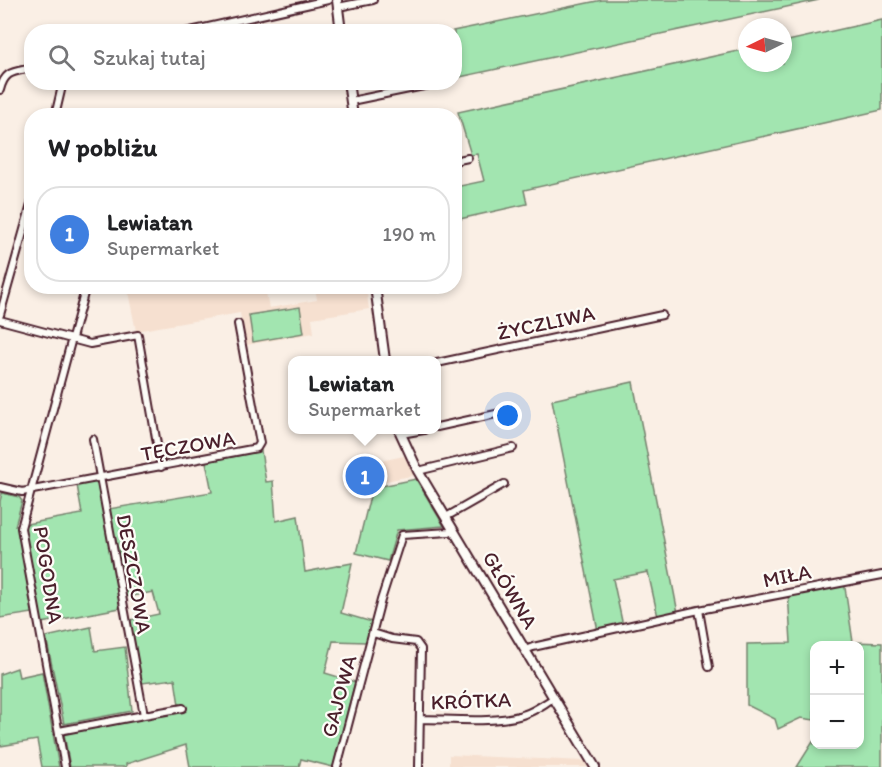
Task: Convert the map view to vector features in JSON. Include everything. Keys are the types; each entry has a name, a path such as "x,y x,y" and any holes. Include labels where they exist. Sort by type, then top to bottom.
{"street":[{"path":"222,24 328,0"},
{"path":"340,24 338,3 373,0"},
{"path":"0,90 7,74 24,70"},
{"path":"57,108 61,90"},
{"path":"349,90 351,108"},
{"path":"351,101 404,90"},
{"path":"462,159 468,158"},
{"path":"0,315 24,230"},
{"name":"POGODNA","path":"65,767 22,537 22,518 84,294"},
{"path":"376,294 384,356"},
{"name":"ŻYCZLIWA","path":"441,362 662,315"},
{"path":"0,320 90,344 138,335 160,467"},
{"name":"TĘCZOWA","path":"0,487 16,492 29,491 252,451 257,448 260,443 238,324"},
{"path":"441,426 505,412"},
{"name":"GŁÓWNA","path":"401,434 418,471 595,767"},
{"name":"DESZCZOWA","path":"93,439 144,715"},
{"path":"418,471 513,448"},
{"path":"446,517 504,484"},
{"name":"GAJOWA","path":"337,767 381,600 402,535 449,532 453,529"},
{"name":"MIŁA","path":"525,650 699,610 882,574"},
{"path":"699,610 709,667"},
{"name":"GAJOWA","path":"373,633 419,644 421,649 420,719"},
{"name":"KRÓTKA","path":"420,719 477,720 517,717 527,714 554,698"},
{"path":"59,731 183,708"},
{"path":"419,767 420,719"}],"shaded area":[{"path":"128,294 266,294 269,308 317,300 316,294 367,294 369,309 312,318 314,333 246,345 240,313 136,331"},
{"path":"404,456 415,475 348,489 345,473 376,466 376,462"},
{"path":"449,755 585,761 588,767 449,767"}],"green space":[{"path":"602,0 819,0 462,76 462,29"},
{"path":"882,20 882,110 524,190 527,204 462,218 462,186 484,181 477,154 471,155 462,125 462,111 738,51 738,72 792,72 792,40"},
{"path":"300,307 304,333 253,342 249,315"},
{"path":"633,382 678,613 658,617 648,572 613,579 623,626 598,631 552,400"},
{"path":"261,451 266,482 273,481 276,521 298,516 305,572 352,563 341,613 372,622 366,642 333,641 325,673 355,682 333,767 301,759 299,767 190,767 186,745 126,764 126,767 70,767 64,734 180,712 175,679 142,683 130,620 159,614 153,592 126,597 120,608 42,623 39,612 0,618 0,501 2,493 19,497 22,501 15,526 82,514 77,485 94,482 98,485 103,510 212,492 206,462"},
{"path":"416,479 444,526 397,530 388,561 356,553 372,488"},
{"path":"844,581 853,641 810,641 810,719 801,718 778,729 775,719 747,705 747,644 791,643 788,591"},
{"path":"91,627 95,651 125,647 132,711 64,724 46,637"},
{"path":"864,642 882,643 882,767 797,767 810,746 810,749 864,749"},
{"path":"17,668 19,677 42,672 59,767 42,767 37,740 0,746 0,674"}],"place":[{"name":"Lewiatan","path":"365,476"}]}
